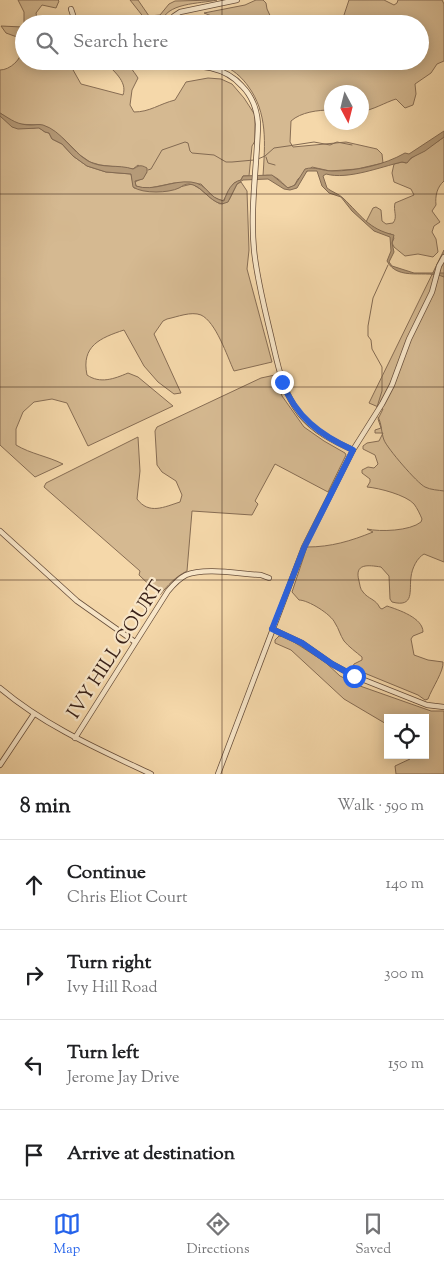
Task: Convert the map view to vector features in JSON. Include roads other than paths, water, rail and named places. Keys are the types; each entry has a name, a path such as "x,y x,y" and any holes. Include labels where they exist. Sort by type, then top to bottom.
{"street":[{"path":"176,15 180,12 237,0"},
{"path":"71,9 73,15"},
{"path":"217,70 224,72 240,83 251,98 258,116 258,148 252,219 256,267 282,382 293,404 308,423 327,437 353,450"},
{"path":"218,774 304,548 353,450 392,385 409,338 432,292 444,257"},
{"path":"0,531 77,601 135,642"},
{"name":"IVY HILL COURT","path":"74,738 168,591 178,580 200,572 261,575 269,578"},
{"path":"272,629 302,643 332,664 354,676 427,705 444,707"},
{"path":"0,688 34,714 74,738 151,774"},
{"path":"0,765 34,714"}],"waterway":[{"path":"148,170 151,169 162,150 185,142 188,143 192,153 214,155 226,162 254,160"},
{"path":"258,159 274,148 314,142 330,145 337,142 352,145"},
{"path":"266,157 268,163 275,165"},
{"path":"377,407 382,391 382,367 372,349 371,340 368,336 368,326 373,298 388,265"},
{"path":"378,417 384,440 403,465 425,487 444,491"}]}
